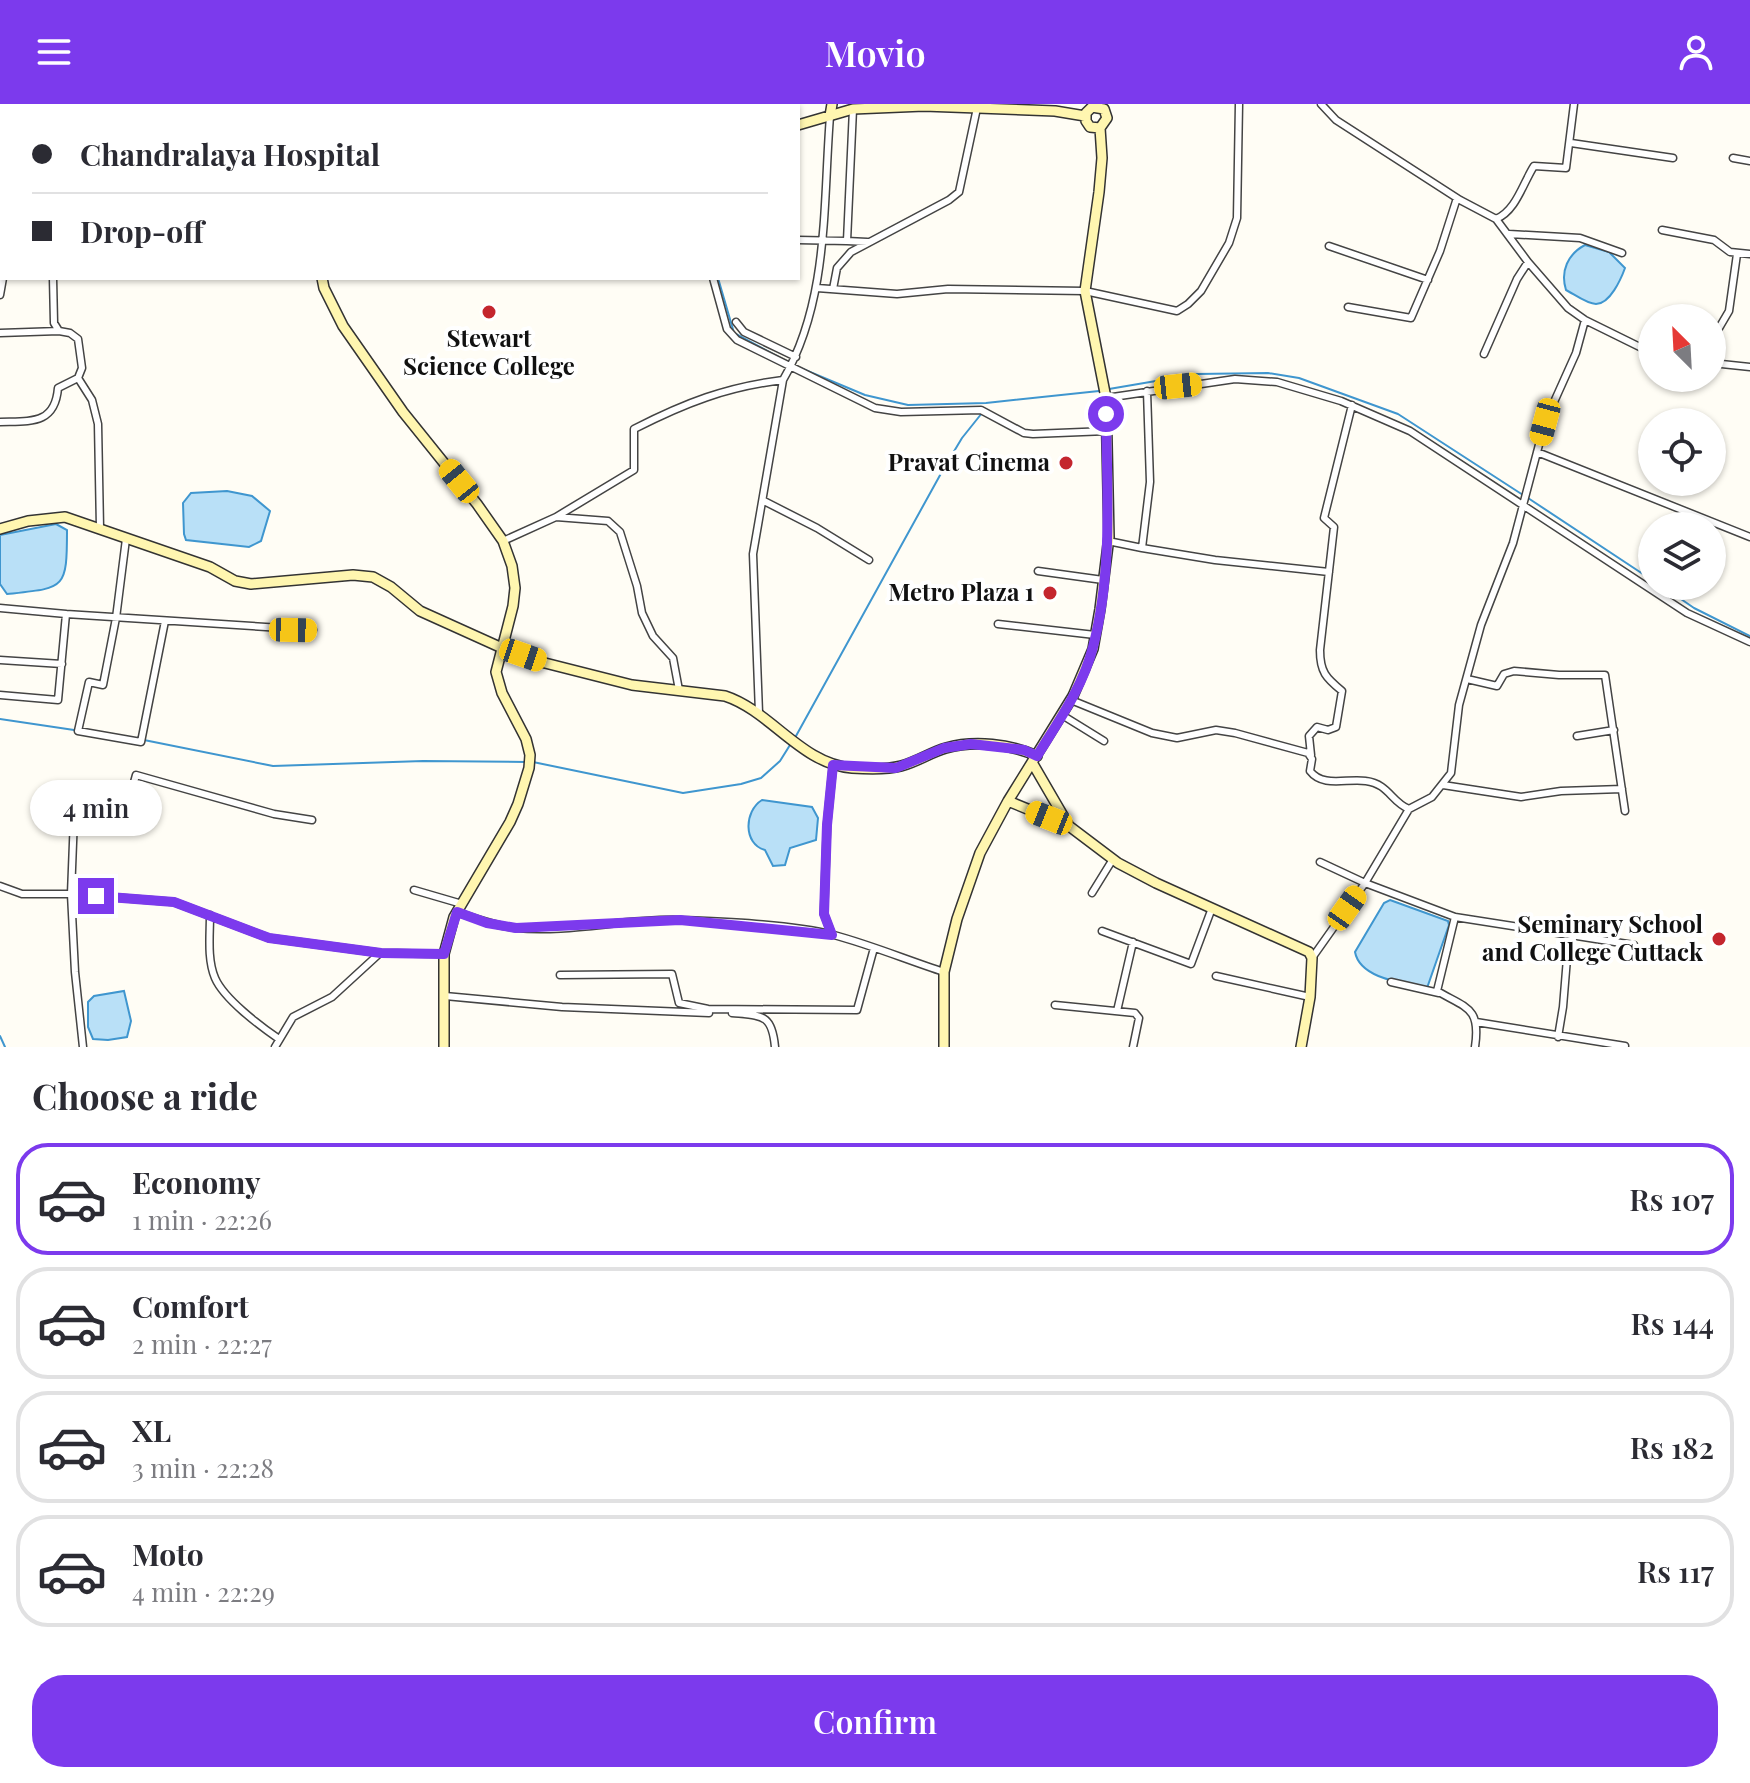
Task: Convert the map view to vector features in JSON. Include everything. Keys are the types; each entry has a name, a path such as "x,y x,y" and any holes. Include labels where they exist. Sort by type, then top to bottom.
{"street":[{"path":"759,713 753,554 783,380 796,357 817,288 832,104"},
{"path":"817,288 897,294 963,289 1085,291 1177,311 1201,291 1229,243 1237,218 1239,104"},
{"path":"1321,104 1336,120 1457,198 1496,219 1560,300 1585,320 1638,346"},
{"path":"1496,219 1514,204 1534,166 1566,168 1574,104"},
{"path":"847,241 850,106"},
{"path":"800,124 830,116 850,106 977,106 1085,116"},
{"path":"833,289 837,268 851,252 959,192 977,106"},
{"path":"944,1047 944,972 957,919 980,853 1008,801 1071,700 1093,649 1108,541 1107,431 1106,395 1085,291 1099,192 1102,158 1100,128 1107,120 1105,106 1092,107 1085,116"},
{"path":"1085,116 1090,127 1100,128"},
{"path":"1571,143 1673,158"},
{"path":"1733,158 1750,161"},
{"path":"1348,307 1411,318 1457,198"},
{"path":"1662,230 1714,240 1737,254 1750,254"},
{"path":"1509,234 1580,238 1622,253"},
{"path":"800,240 871,242"},
{"path":"1329,246 1428,280"},
{"path":"1726,316 1737,254"},
{"path":"1484,354 1517,279 1528,262"},
{"path":"53,280 54,323 59,331"},
{"path":"322,280 343,326 379,380 477,504 503,541 512,566 515,588 496,672 502,693 526,739 529,768 510,822 460,908 444,954 444,1047"},
{"path":"714,280 727,329 732,335 790,368 875,408 901,412 981,410 1024,433 1033,434 1107,431"},
{"path":"1352,405 1324,518 1334,527 1320,667 1324,676 1342,691 1341,700 1336,727 1328,730 1317,727 1309,736 1310,771 1326,781 1378,783 1409,809 1423,804 1451,773 1459,705 1481,625 1503,570 1552,403 1576,353 1585,320"},
{"path":"736,322 744,332 796,357"},
{"path":"0,333 70,333 78,339 82,368 78,378 58,388 57,405 50,414 31,421 0,422"},
{"path":"1726,364 1750,367"},
{"path":"78,378 92,400 98,424 100,528"},
{"path":"1106,395 1235,379 1303,388 1352,405 1410,431 1687,613 1750,642"},
{"path":"503,541 556,517 634,470 634,429 683,404 748,385 783,380"},
{"path":"1142,548 1150,482 1147,391"},
{"path":"1537,452 1750,537"},
{"path":"764,501 817,528 869,560"},
{"path":"0,529 28,521 65,517 210,567 235,581 251,584 353,575 373,577 391,587 420,611 502,648 545,663 632,685 725,696 739,701 759,713 788,739 833,765 896,768 944,748 971,744 1024,750 1035,760 1069,826"},
{"path":"556,517 608,521 620,532 642,613 653,636 673,658 679,690"},
{"path":"126,539 116,618 103,685 89,682 78,731 141,742 165,621"},
{"path":"1108,541 1215,560 1329,572"},
{"path":"1038,571 1103,580"},
{"path":"0,608 313,630"},
{"path":"0,695 58,700 66,614"},
{"path":"998,624 1095,635"},
{"path":"0,660 62,664"},
{"path":"1467,679 1497,686 1507,672 1601,674 1607,679 1625,811"},
{"path":"1071,700 1152,733 1177,738 1216,730 1311,755"},
{"path":"1062,715 1104,741"},
{"path":"1577,736 1614,730"},
{"path":"832,935 824,914 833,765"},
{"path":"83,1047 71,894 74,817 89,809 127,808 136,775 274,814 312,820"},
{"path":"1443,785 1521,797 1561,791 1622,789"},
{"path":"1008,801 1069,826 1113,859 1156,883 1309,952 1312,958 1310,997 1301,1047"},
{"path":"1312,958 1365,883 1409,809"},
{"path":"1092,893 1113,859"},
{"path":"1320,862 1365,883 1455,917 1634,945"},
{"path":"0,886 22,894 71,894 174,902 269,938 381,953 444,954"},
{"path":"414,890 460,908 487,923 516,928 680,920 832,935 944,972"},
{"path":"1102,931 1191,964 1212,908"},
{"path":"210,915 211,960 218,983 254,1021 279,1039"},
{"path":"1439,993 1455,917"},
{"path":"1558,1037 1569,934"},
{"path":"1117,1011 1133,942"},
{"path":"560,975 672,974 679,1003 708,1009 857,1010 874,948"},
{"path":"275,1047 293,1017 332,997 381,953"},
{"path":"1216,976 1310,997"},
{"path":"1391,982 1439,993 1464,1005 1478,1027 1475,1047"},
{"path":"445,996 562,1007 763,1017 773,1027 775,1047"},
{"path":"1055,1005 1135,1013 1139,1018 1133,1047"},
{"path":"1476,1022 1625,1046"}],"water":[{"path":"1585,245 1609,252 1625,268 1614,290 1601,303 1589,302 1566,290 1564,283 1567,264 1574,253"},
{"path":"227,491 252,496 270,511 261,541 249,547 186,540 183,503 191,493"},
{"path":"56,524 67,530 66,564 59,582 41,590 7,594 0,584 0,535"},
{"path":"762,800 812,807 818,818 816,840 790,848 785,865 773,866 765,850 758,847 750,834 749,819"},
{"path":"1390,900 1448,921 1427,988 1374,974 1365,968 1355,952 1384,903"},
{"path":"124,991 131,1021 127,1037 93,1039 88,1027 88,1002 94,996"}],"waterway":[{"path":"719,280 734,333 788,362"},
{"path":"798,367 865,395 908,405 986,403 1099,391"},
{"path":"1109,389 1197,374 1268,373 1299,378 1398,414 1523,495"},
{"path":"796,736 944,468 982,413"},
{"path":"1528,498 1638,571"},
{"path":"1682,600 1750,636"},
{"path":"0,719 74,730"},
{"path":"144,740 273,766 423,761 527,762"},
{"path":"533,762 683,793 761,778 780,761 790,745"},
{"path":"0,1036 5,1047"}],"place":[{"name":"Stewart Science College","path":"489,312"},
{"name":"Pravat Cinema","path":"1066,463"},
{"name":"Metro Plaza 1","path":"1050,593"},
{"name":"Seminary School and College Cuttack","path":"1719,939"}],"route":[{"path":"96,896 174,902 269,938 381,953 444,954 457,912 487,923 516,928 680,920 832,935 824,914 833,765 896,768 944,748 971,744 1024,750 1037,756 1073,696 1093,649 1109,537 1106,414"}]}
